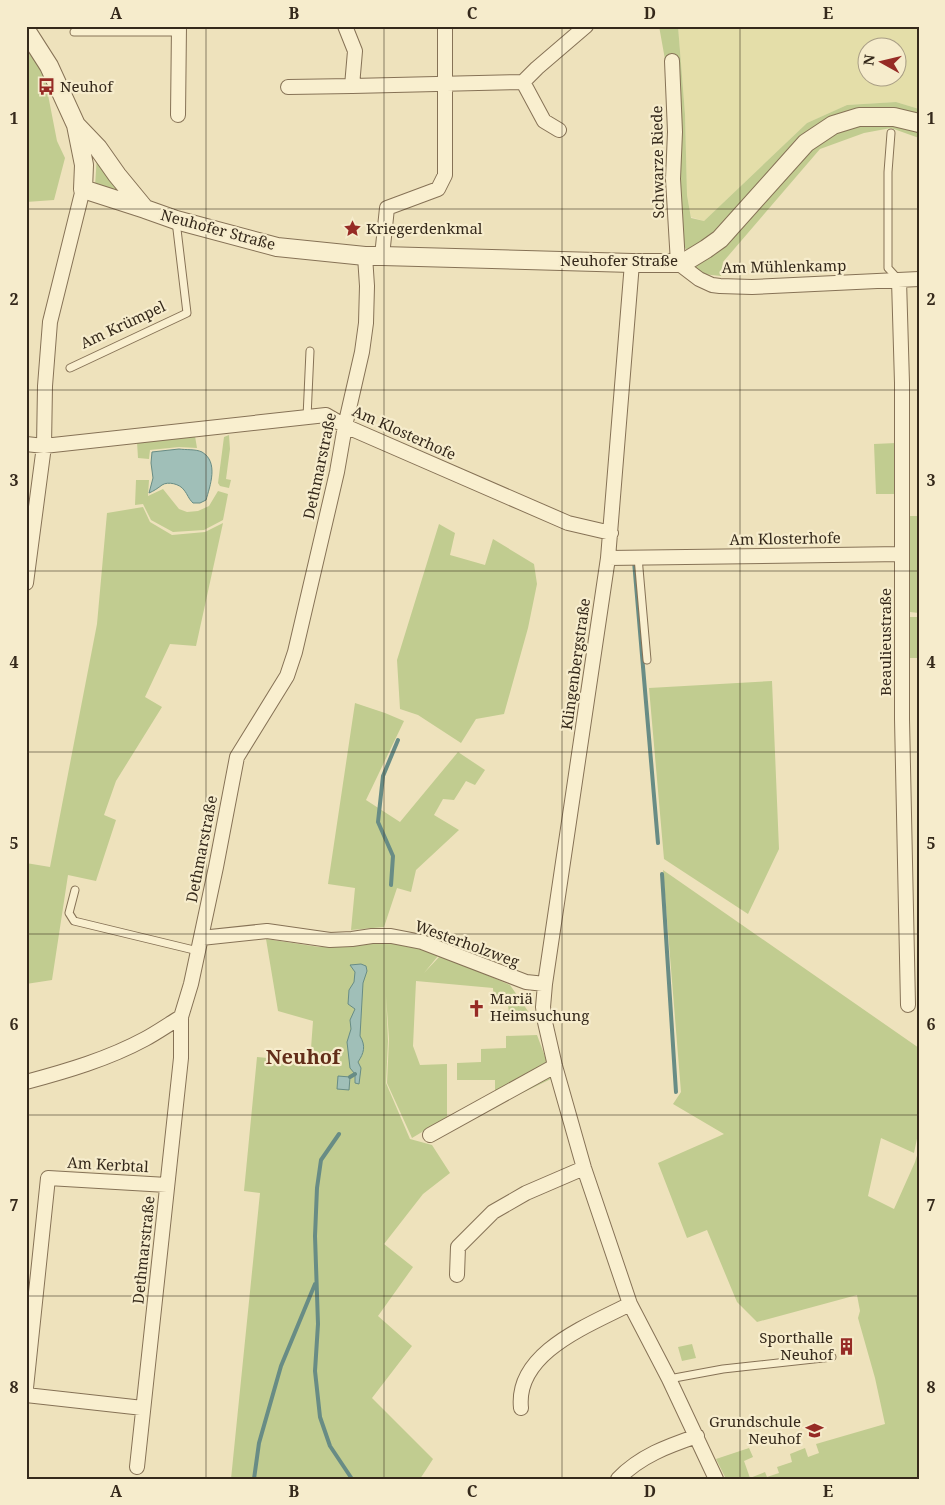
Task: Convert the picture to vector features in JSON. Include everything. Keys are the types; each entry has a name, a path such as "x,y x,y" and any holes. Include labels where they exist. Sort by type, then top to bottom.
{"street":[{"path":"344,26 355,51 352,86"},
{"path":"373,256 387,208 438,189 446,175 445,26"},
{"path":"288,87 523,82 586,26"},
{"path":"178,29 178,115"},
{"name":"Neuhofer Straße","path":"26,30 49,66 76,125 84,165 83,189 176,220 277,247 373,256 632,264 678,263 688,260 720,239 806,143 833,125 859,116 894,117 919,123"},
{"name":"Schwarze Riede","path":"672,61 675,132 673,178 678,263"},
{"path":"523,82 544,121 559,130"},
{"name":"Neuhofer Straße","path":"76,125 98,148 145,209"},
{"path":"26,583 44,446 45,386 50,322 83,189"},
{"name":"Dethmarstraße","path":"137,1467 180,1058 181,1017 191,984 237,757 287,676 295,652 337,472 345,426 362,352 366,323 367,286 373,256"},
{"name":"Am Mühlenkamp","path":"678,263 699,280 720,286 752,287 919,279"},
{"name":"Klingenbergstraße","path":"632,264 608,558 544,984 543,1007 555,1066 584,1168 630,1304 669,1379 716,1479"},
{"name":"Beaulieustraße","path":"898,280 902,393 902,719 908,1004"},
{"name":"Am Klosterhofe","path":"26,444 44,446 326,415 345,426 568,522 611,532"},
{"name":"Am Klosterhofe","path":"608,558 902,554"},
{"name":"Westerholzweg","path":"199,945 267,931 330,940 391,936 422,942 526,982 544,984"},
{"path":"26,1082 114,1054 181,1017"},
{"path":"430,1135 555,1066"},
{"path":"457,1275 458,1247 493,1212 526,1193 584,1168"},
{"name":"Am Kerbtal","path":"26,1388 48,1178 167,1185"},
{"path":"521,1408 520,1398 526,1375 541,1357 564,1338 630,1304"},
{"path":"26,1395 143,1408"},
{"path":"618,1479 641,1461 666,1446 697,1436"}],"lane":[{"path":"74,32 178,29"},
{"path":"891,133 888,172 888,268 898,280"},
{"name":"Am Krümpel","path":"70,368 187,313 176,220"},
{"path":"307,418 310,352"},
{"path":"638,558 648,660"},
{"path":"75,890 69,913 74,920 199,945"},
{"path":"669,1379 723,1369 832,1357"}],"shaded area":[{"path":"678,26 919,26 919,109 896,102 847,105 807,123 704,221 691,217 687,195 685,114"}],"green space":[{"path":"659,26 678,26 685,114 687,195 691,218 704,221 807,123 847,105 896,102 919,109 919,118 837,117 715,236 689,252 685,248 682,235 666,65"},
{"path":"26,36 43,69 57,141 65,158 54,200 26,202"},
{"path":"890,122 919,129 919,138 891,128 864,133 820,149 723,262 721,276 694,271 694,265 808,148 841,127"},
{"path":"97,156 125,194 95,186"},
{"path":"229,435 230,449 226,479 231,480 229,488 220,486 218,483 224,437"},
{"path":"195,436 197,448 179,447 150,450 149,459 138,458 137,442"},
{"path":"896,443 897,494 876,494 874,444"},
{"path":"136,480 149,480 148,496 163,489 179,509 187,512 198,511 209,506 218,491 228,494 223,520 204,530 173,532 151,520 143,504 135,505"},
{"path":"143,507 150,522 172,535 205,532 223,523 196,646 170,644 145,697 162,707 116,781 104,815 116,820 96,881 68,875 52,980 26,984 26,863 50,867 97,624 107,513"},
{"path":"909,516 919,516 919,613 910,612"},
{"path":"439,524 455,533 450,555 485,565 493,539 534,564 537,584 528,628 504,714 476,719 461,743 418,715 400,709 397,660"},
{"path":"909,617 919,617 919,658 910,658"},
{"path":"772,681 779,849 748,914 664,859 649,688"},
{"path":"355,703 404,721 366,800 400,822 458,752 485,770 475,785 466,781 454,800 443,799 434,815 459,830 416,870 411,892 397,888 384,927 351,930 355,888 328,884"},
{"path":"663,870 919,1048 919,1129 914,1153 881,1138 868,1196 894,1209 919,1149 919,1479 726,1479 716,1459 749,1448 753,1457 744,1461 750,1478 765,1472 767,1477 779,1473 777,1467 792,1462 790,1454 805,1448 808,1457 819,1453 816,1444 885,1424 875,1378 858,1318 860,1311 857,1295 757,1322 737,1302 707,1230 687,1238 658,1163 724,1134 673,1104 681,1092"},
{"path":"266,939 319,947 381,941 418,948 438,956 424,973 440,956 459,963 510,985 530,1014 509,1014 508,1004 494,1004 493,988 416,981 413,1046 420,1065 447,1064 447,1117 412,1138 387,1083 389,1039 386,996 388,1041 386,1083 410,1139 432,1145 450,1173 423,1194 384,1244 413,1267 378,1316 412,1346 372,1398 433,1459 420,1479 231,1479 260,1193 244,1191 257,1057 310,1062 313,1021 278,1011"},
{"path":"537,1035 553,1078 495,1106 495,1080 457,1080 457,1063 481,1062 481,1049 506,1048 506,1036"},
{"path":"692,1344 696,1358 682,1361 678,1347"}],"water":[{"path":"179,449 202,452 210,462 212,474 209,488 206,500 200,503 193,503 180,486 174,484 167,483 149,493 153,478 152,452"},
{"path":"361,964 366,966 367,971 363,983 360,1036 364,1049 358,1062 361,1068 359,1084 355,1083 355,1074 350,1068 347,1042 351,1029 350,1020 355,1009 348,1004 349,990 354,982 355,972 350,965"},
{"path":"338,1076 350,1077 349,1090 337,1089"}],"waterway":[{"path":"634,561 658,843"},
{"path":"391,885 393,856 378,822 383,776 398,740"},
{"path":"662,874 676,1092"},
{"path":"350,1077 355,1074"},
{"path":"339,1134 321,1160 317,1188 315,1236 318,1324 315,1371 320,1417 330,1446 352,1479"},
{"path":"254,1479 259,1443 281,1366 315,1284"}],"place":[{"name":"Neuhof","path":"46,87"},
{"name":"Kriegerdenkmal","path":"352,229"},
{"name":"Mariä Heimsuchung","path":"476,1008"},
{"name":"Sporthalle Neuhof","path":"847,1347"},
{"name":"Grundschule Neuhof","path":"815,1431"}],"district":[{"name":"Neuhof","path":"303,1057"}]}
